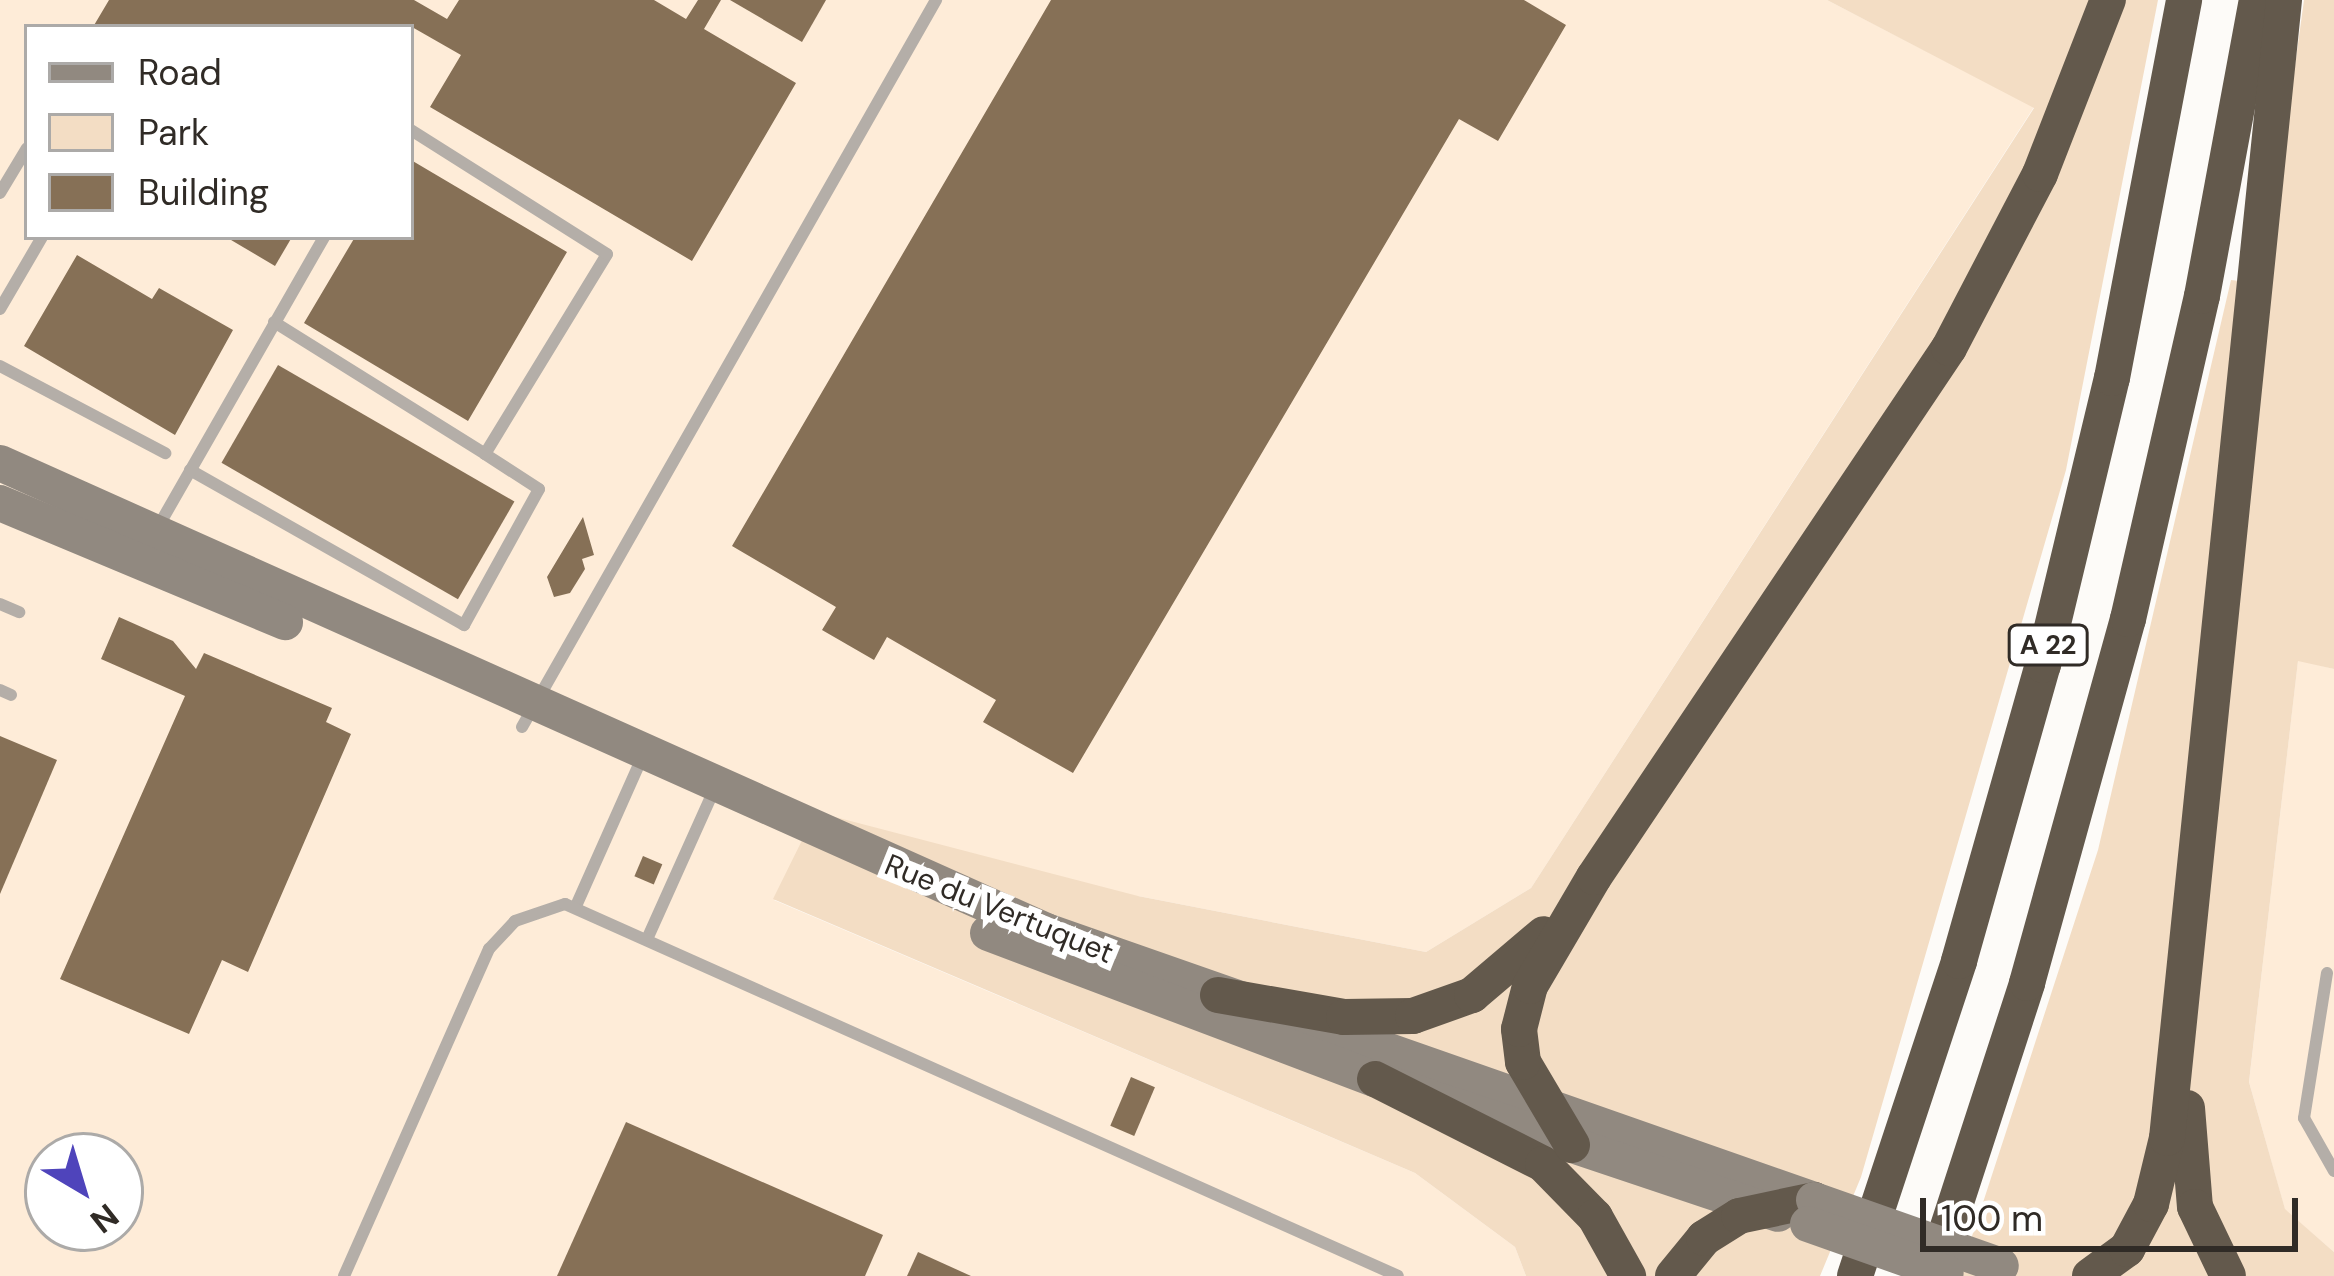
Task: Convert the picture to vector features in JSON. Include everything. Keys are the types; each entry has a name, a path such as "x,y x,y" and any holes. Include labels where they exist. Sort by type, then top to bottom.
{"highway":[{"path":"1572,1145 1523,1062 1521,1012 1594,878 1939,365 2040,175 2108,0"},
{"name":"A 22","path":"1855,1276 1965,940 2054,620 2112,378 2184,0"},
{"name":"A 22","path":"1931,1276 2027,983 2128,619 2197,319 2257,0"},
{"path":"2090,1276 2127,1250 2151,1204 2184,989 2284,0"},
{"path":"1217,994 1344,1017 1433,1011 1508,970 1594,878"},
{"path":"2184,989 2191,1187 2228,1276"},
{"path":"1375,1078 1543,1164 1581,1198 1628,1276"},
{"path":"1673,1276 1704,1238 1760,1208"}],"street":[{"name":"Rue du Vertuquet","path":"0,464 147,549 710,798 1217,994 1546,1108 1811,1212 1955,1276"},
{"name":"Rue du Vertuquet","path":"0,503 147,549"},
{"name":"Rue du Vertuquet","path":"710,798 1036,954 1375,1078 1760,1208 1811,1212 2015,1271"}],"lane":[{"path":"528,717 936,0"},
{"path":"414,132 607,254 485,454"},
{"path":"0,193 24,153"},
{"path":"0,309 40,240"},
{"path":"147,549 322,240"},
{"path":"190,470 464,625 538,489 274,322"},
{"path":"0,366 165,453"},
{"path":"0,604 19,612"},
{"path":"576,906 638,767"},
{"path":"648,937 710,798"},
{"path":"344,1276 489,949 527,914 576,906 1398,1276"},
{"path":"2327,974 2304,1118 2334,1171"}],"shaded area":[{"path":"0,0 1827,0 2034,107 1531,888 1426,952 1138,896 774,900 1415,1173 1515,1247 1526,1276 0,1276"},
{"path":"2298,660 2334,669 2334,1252 2285,1210 2249,1082"}],"green space":[{"path":"1827,0 2158,0 2066,470 1861,1177 1820,1276 1526,1276 1515,1247 1415,1173 773,899 816,812 1138,896 1426,952 1531,888 2034,108"},
{"path":"2304,0 2334,0 2334,669 2298,661 2249,1082 2285,1209 2334,1252 2334,1276 1959,1276 2098,850 2231,280 2265,284"}],"building":[{"path":"109,0 414,0 447,19 459,0 654,0 686,19 698,0 721,0 704,29 796,83 692,261 430,107 461,55 414,24 95,24"},
{"path":"730,0 826,0 802,42"},
{"path":"1051,0 1524,0 1566,25 1498,141 1459,119 1073,773 983,722 996,700 887,637 874,660 822,630 836,607 732,546"},
{"path":"414,162 567,252 468,421 304,323 353,240 414,240"},
{"path":"231,240 290,240 275,266"},
{"path":"77,255 152,299 159,288 233,330 175,435 24,346"},
{"path":"278,365 514,502 458,599 222,463"},
{"path":"583,517 594,555 582,559 585,569 570,593 554,597 547,577"},
{"path":"119,617 173,641 196,669 204,653 332,708 326,722 351,734 248,972 222,960 189,1034 60,979 185,696 101,659"},
{"path":"0,736 57,760 0,894"},
{"path":"643,856 662,864 654,884 634,876"},
{"path":"1131,1077 1155,1087 1134,1136 1110,1126"},
{"path":"626,1122 883,1235 865,1276 557,1276"},
{"path":"918,1252 971,1276 907,1276"}]}
